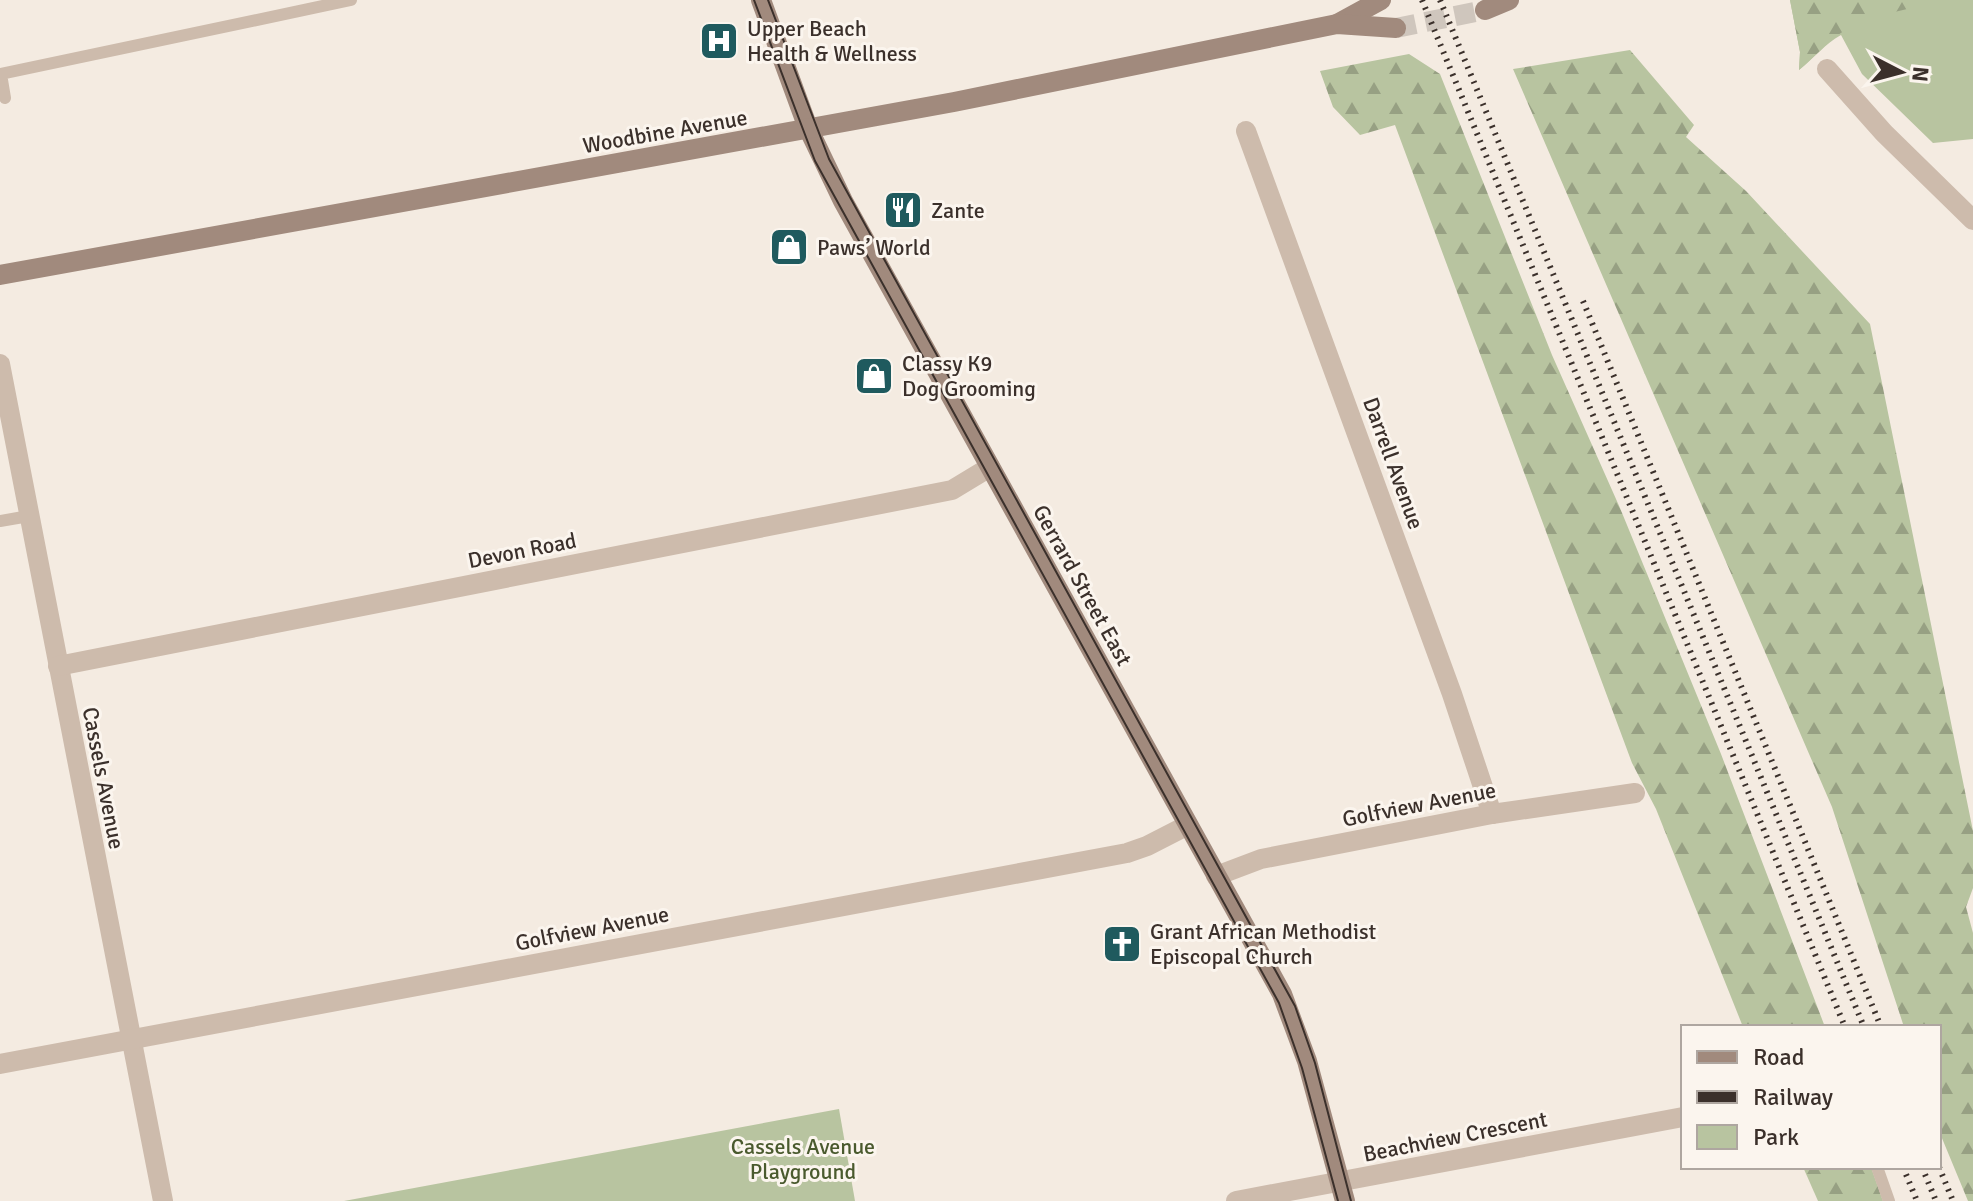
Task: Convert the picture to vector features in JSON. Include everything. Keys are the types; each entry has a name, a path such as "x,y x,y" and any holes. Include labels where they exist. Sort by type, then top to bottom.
{"main road":[{"name":"Gerrard Street East","path":"761,0 808,128 843,201 1282,994 1297,1030 1342,1191"},
{"name":"Woodbine Avenue","path":"1337,24 1381,0"},
{"path":"1485,10 1509,0"},
{"name":"Woodbine Avenue","path":"0,275 954,102 1337,24 1396,28"}],"street":[{"path":"1827,69 1884,133 1973,220"},
{"name":"Darrell Avenue","path":"1246,131 1442,665 1492,814"},
{"name":"Cassels Avenue","path":"0,364 163,1201"},
{"name":"Devon Road","path":"58,666 952,490 990,467"},
{"name":"Golfview Avenue","path":"1216,876 1261,859 1492,814 1635,793"},
{"name":"Golfview Avenue","path":"0,1064 1127,853 1188,825"},
{"name":"Beachview Crescent","path":"1236,1201 1342,1191 1681,1117"}],"lane":[{"path":"5,98 1,74 351,0"},
{"path":"0,521 29,516"},
{"path":"1878,1169 1889,1201"}],"green space":[{"path":"1790,0 1973,0 1973,139 1933,143 1862,74 1841,35 1799,70 1800,52"},
{"path":"1790,0 1943,0 1852,26 1799,70 1800,52"},
{"path":"1630,50 1694,125 1686,137 1746,191 1870,324 1973,831 1973,888 1966,907 1973,933 1973,1201 1968,1201 1941,1136 1941,1025 1903,1025 1832,807 1513,69"},
{"path":"1409,54 1440,74 1552,355 1620,508 1721,754 1824,1025 1742,1025 1656,809 1632,763 1395,125 1360,135 1333,107 1320,71"},
{"name":"Cassels Avenue Playground","path":"839,1109 855,1201 344,1201"},
{"path":"1804,1169 1872,1169 1883,1201 1818,1201"}],"tunnel":[{"path":"1396,28 1485,10"}],"tram line":[{"path":"754,0 815,161 1279,1003 1302,1068 1338,1201"},
{"path":"768,0 829,159 1295,1006 1315,1063 1351,1201"}],"railway":[{"path":"1422,0 1844,1025"},
{"path":"1440,0 1863,1025"},
{"path":"1583,301 1880,1025"},
{"path":"1904,1169 1917,1201"},
{"path":"1923,1169 1936,1201"},
{"path":"1940,1169 1953,1201"}],"place":[{"name":"Upper Beach Health & Wellness","path":"719,41"},
{"name":"Zante","path":"903,210"},
{"name":"Paws’ World","path":"789,247"},
{"name":"Classy K9 Dog Grooming","path":"874,376"},
{"name":"Grant African Methodist Episcopal Church","path":"1122,944"}]}
